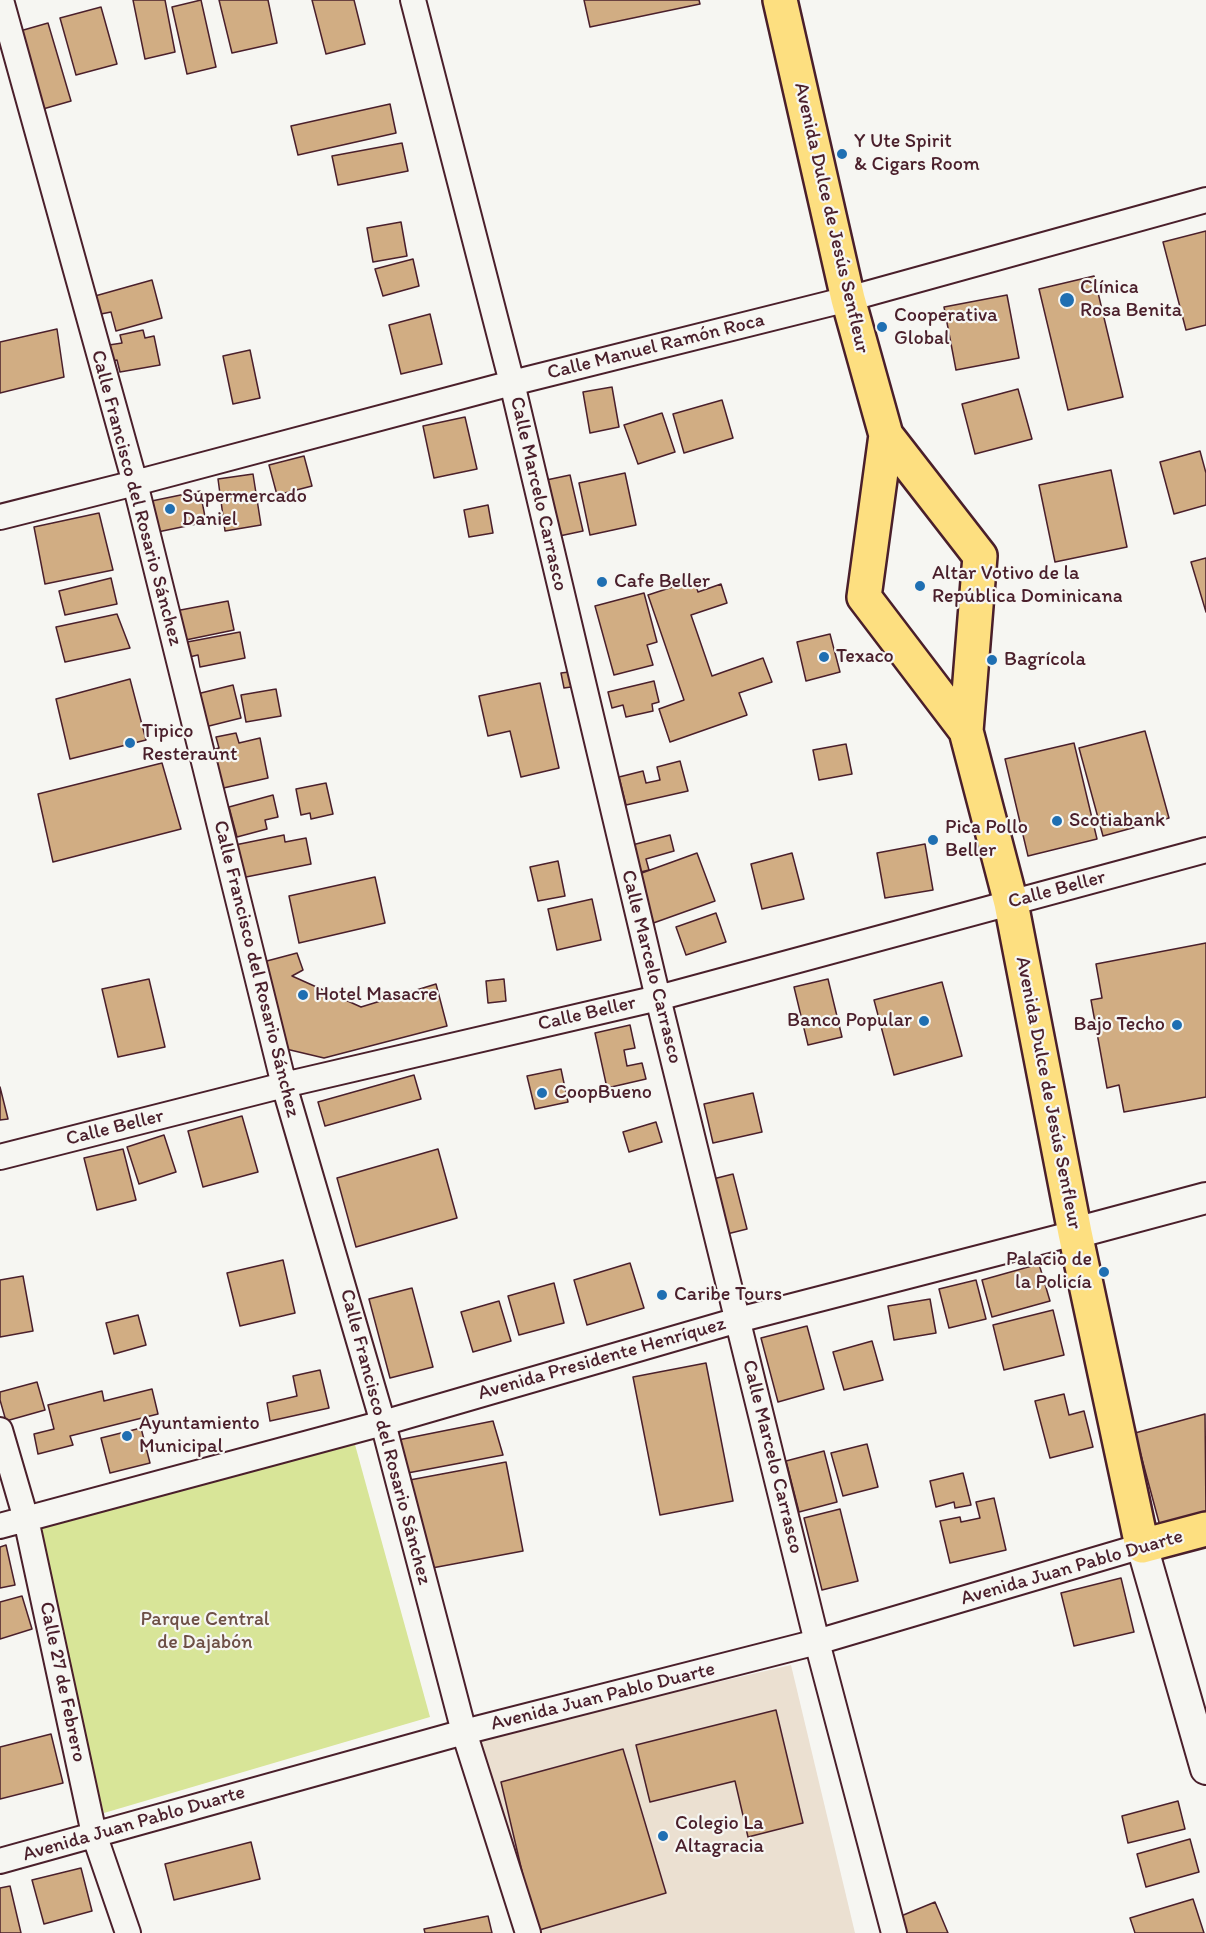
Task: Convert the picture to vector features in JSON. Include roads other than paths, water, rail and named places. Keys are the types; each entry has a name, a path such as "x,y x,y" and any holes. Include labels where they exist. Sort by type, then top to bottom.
{"main road":[{"name":"Avenida Dulce de Jesús Senfleur","path":"780,0 849,299 886,435 980,556 966,731 1011,903 1075,1233 1142,1546"},
{"name":"Avenida Dulce de Jesús Senfleur","path":"886,435 864,597 966,731"},
{"name":"Avenida Juan Pablo Duarte","path":"1142,1546 1206,1529"}],"street":[{"name":"Calle Francisco del Rosario Sánchez","path":"1,0 135,483 284,1085 383,1423 464,1732 528,1933"},
{"name":"Calle Marcelo Carrasco","path":"413,0 512,383 658,998 817,1642 894,1933"},
{"name":"Calle Manuel Ramón Roca","path":"0,517 512,383 849,299 1206,200"},
{"name":"Calle Beller","path":"0,1157 284,1085 658,998 1206,849"},
{"name":"Avenida Presidente Henríquez","path":"0,1526 383,1423 738,1320 1206,1198"},
{"name":"Calle 27 de Febrero","path":"0,1430 26,1519 94,1834 128,1933"},
{"name":"Avenida Juan Pablo Duarte","path":"0,1861 464,1732 817,1642 1142,1546"},
{"name":"Avenida Dulce de Jesús Senfleur","path":"1142,1546 1206,1769"}],"place":[{"name":"Y Ute Spirit & Cigars Room","path":"842,154"},
{"name":"Clínica Rosa Benita","path":"1067,300"},
{"name":"Cooperativa Global","path":"882,327"},
{"name":"Supermercado Daniel","path":"170,509"},
{"name":"Cafe Beller","path":"602,582"},
{"name":"Altar Votivo de la República Dominicana","path":"920,586"},
{"name":"Texaco","path":"824,657"},
{"name":"Bagrícola","path":"992,660"},
{"name":"Tipico Resteraunt","path":"130,743"},
{"name":"Scotiabank","path":"1057,821"},
{"name":"Pica Pollo Beller","path":"933,840"},
{"name":"Hotel Masacre","path":"303,995"},
{"name":"Banco Popular","path":"924,1021"},
{"name":"Bajo Techo","path":"1177,1025"},
{"name":"CoopBueno","path":"542,1093"},
{"name":"Palacio de la Policía","path":"1104,1272"},
{"name":"Caribe Tours","path":"662,1295"},
{"name":"Ayuntamiento Municipal","path":"127,1436"},
{"name":"Colegio La Altagracia","path":"663,1836"}],"park label":[{"name":"Parque Central de Dajabón","path":"205,1632"}]}
